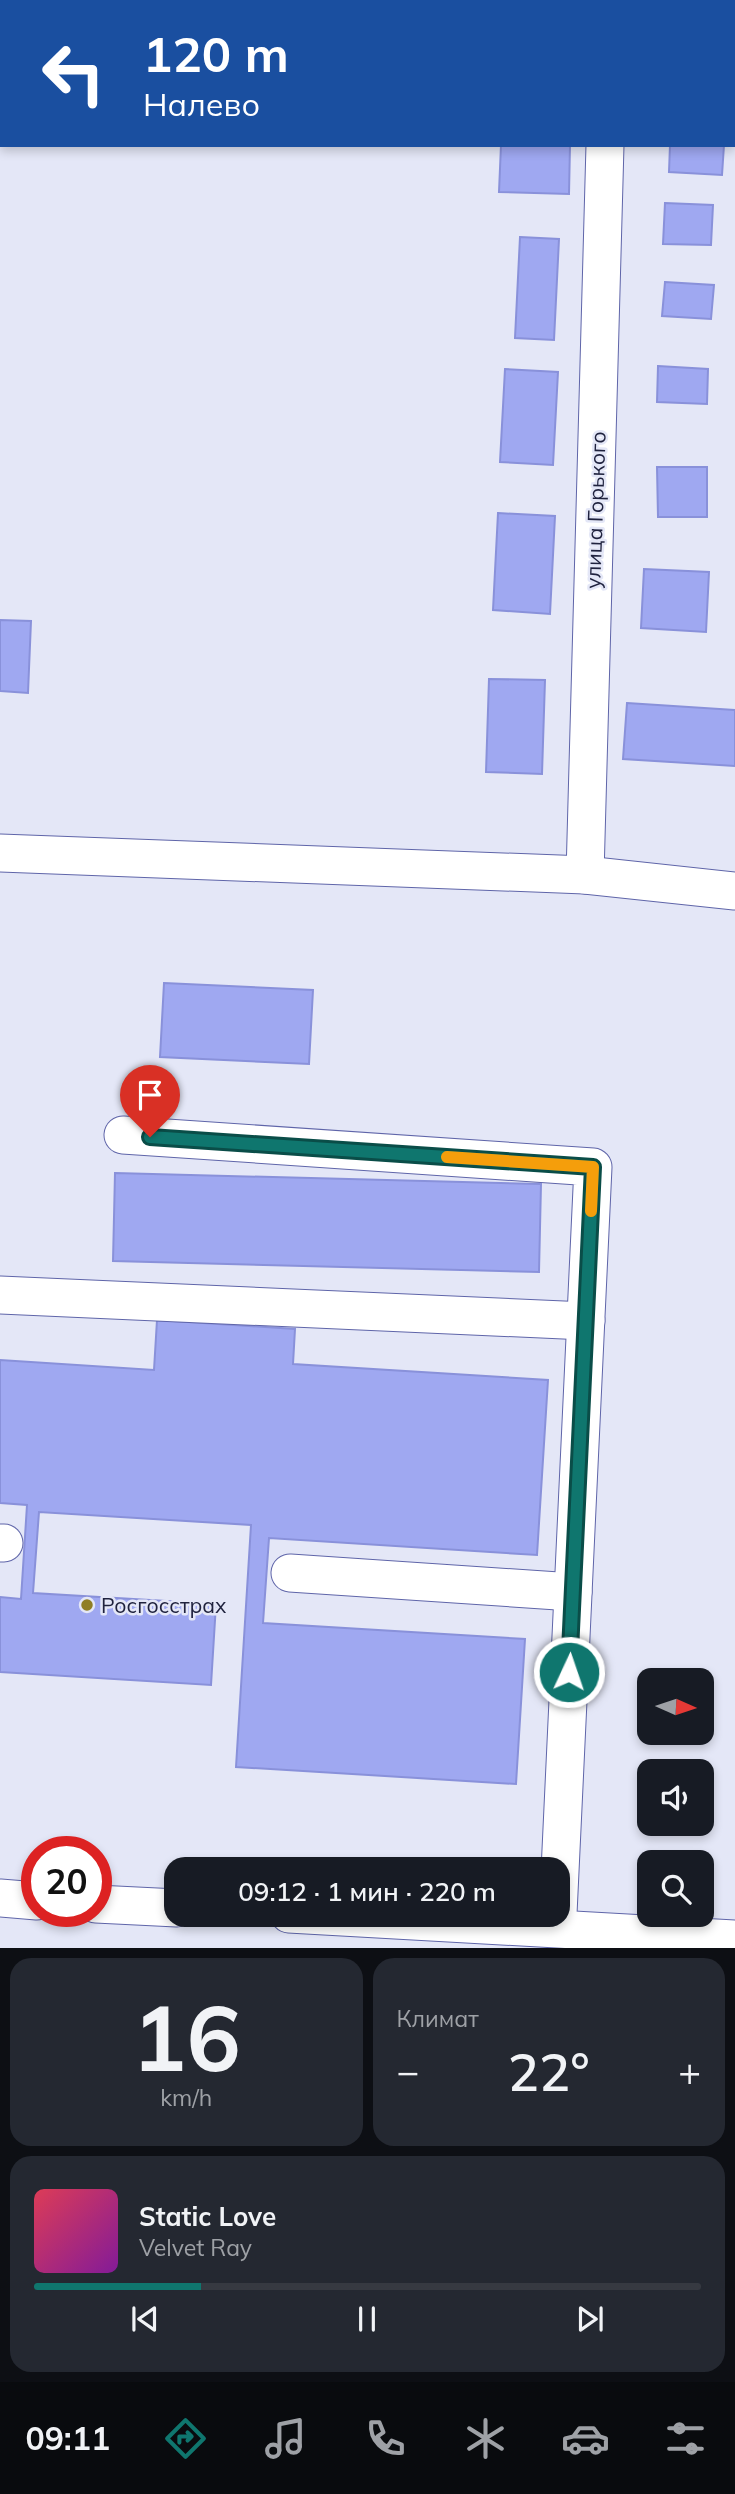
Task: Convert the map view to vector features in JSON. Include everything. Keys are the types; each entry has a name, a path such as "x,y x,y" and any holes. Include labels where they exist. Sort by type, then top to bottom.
{"street":[{"name":"улица Горького","path":"585,875 605,147"},
{"path":"0,853 585,875 735,891"},
{"path":"123,1135 593,1167 561,1857"},
{"path":"0,1295 586,1321"},
{"path":"290,1573 573,1592"},
{"path":"0,1898 21,1899"},
{"path":"112,1905 164,1907"},
{"path":"558,1927 735,1939"}],"building":[{"path":"501,147 570,147 569,194 499,192"},
{"path":"670,147 724,147 722,175 669,172"},
{"path":"665,203 713,205 711,245 663,244"},
{"path":"520,237 559,239 554,340 515,338"},
{"path":"665,282 714,285 711,319 662,316"},
{"path":"658,366 708,369 707,404 657,402"},
{"path":"505,369 558,372 553,465 500,462"},
{"path":"657,467 707,467 707,517 658,517"},
{"path":"498,513 555,516 550,614 493,610"},
{"path":"644,569 709,572 706,632 641,628"},
{"path":"0,620 31,621 28,693 0,691"},
{"path":"489,679 545,680 542,774 486,772"},
{"path":"627,703 735,710 735,766 623,759"},
{"path":"164,983 313,990 309,1064 160,1057"},
{"path":"115,1173 541,1184 539,1272 113,1261"},
{"path":"157,1320 295,1329 293,1364 548,1380 537,1555 269,1538 263,1623 525,1639 516,1784 236,1767 251,1525 39,1512 33,1593 216,1604 211,1685 0,1672 0,1597 21,1599 27,1505 0,1503 0,1360 154,1370"}],"slow traffic":[{"path":"447,1157 593,1167 591,1211"}],"place":[{"name":"Росгосстрах","path":"87,1605"}],"route":[{"path":"150,1137 593,1167 569,1672"}]}
